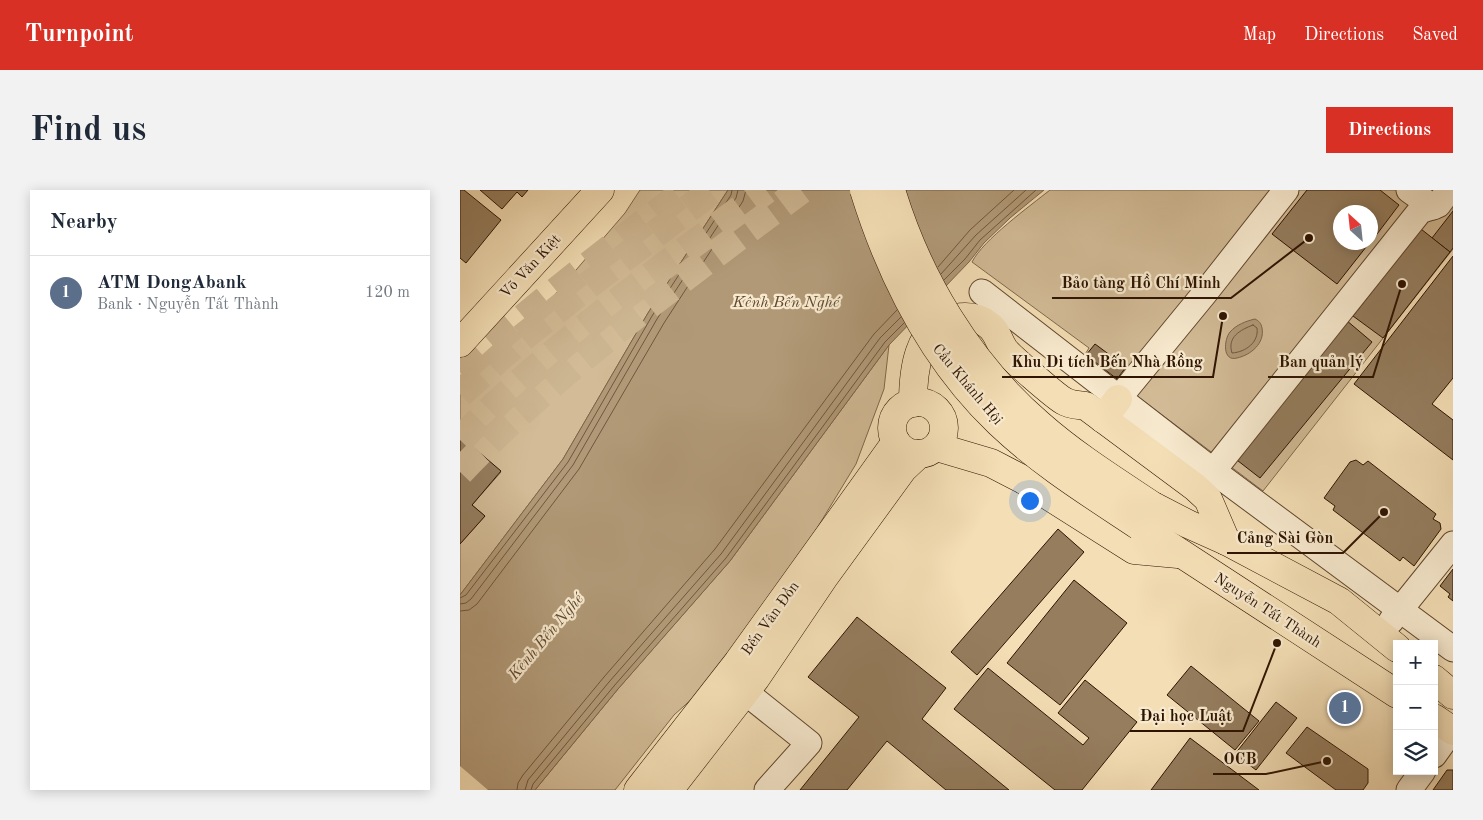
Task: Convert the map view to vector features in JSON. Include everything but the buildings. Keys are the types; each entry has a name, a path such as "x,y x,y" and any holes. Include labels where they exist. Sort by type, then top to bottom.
{"main road":[{"name":"Võ Văn Kiệt","path":"460,343 600,190"},
{"name":"Cầu Khánh Hội","path":"864,190 886,254 901,287 935,347 958,376 999,422 1055,469 1146,516"},
{"name":"Cầu Khánh Hội","path":"891,190 908,238 928,281 976,358 1017,405 1146,516"},
{"path":"913,402 913,379 916,361 931,331 941,323 977,304 987,323 995,331 1015,339 1076,387 1208,499 1226,541"},
{"path":"917,448 943,436 944,425 942,418 935,408 925,403 913,402 904,406 897,413 893,422 893,436 917,448 991,463 1022,478 1134,550 1183,555"},
{"name":"Bến Vân Đồn","path":"669,790 745,692 917,448"},
{"name":"Bến Vân Đồn","path":"638,790 738,662 917,448"},
{"path":"1146,516 1188,524 1226,541 1339,601 1388,641"},
{"name":"Nguyễn Tất Thành","path":"1146,516 1183,555 1393,691"},
{"path":"1438,682 1453,695"}],"street":[{"path":"1102,408 1205,293 1286,190"},
{"path":"1409,190 1441,199"},
{"path":"1212,471 1420,211 1441,199"},
{"path":"977,304 1102,408 1212,471 1453,649"},
{"path":"1388,641 1401,609 1453,544"},
{"path":"745,692 809,742 767,790"},
{"path":"1438,745 1446,726"},
{"path":"1409,790 1420,775"}],"shaded area":[{"path":"640,190 728,190 648,313 563,459 460,595 460,544 485,516 472,505 501,472 460,436 460,382 473,368 527,327 625,213"},
{"path":"1050,190 1453,190 1453,249 1263,491 1084,356 1089,348 972,262 986,244 1019,214"},
{"path":"889,345 884,389 856,464 791,571 704,688 674,715 615,790 535,790 618,689 730,561"}],"water":[{"name":"Kênh Bến Nghé","path":"728,190 1044,190 1010,218 984,243 969,262 889,345 730,561 618,689 535,790 460,790 460,595 563,459 648,313"},
{"path":"1255,319 1260,322 1262,328 1261,339 1256,348 1237,358 1229,357 1226,349 1226,340 1230,332 1235,327"}],"pier":[{"path":"460,766 488,790 460,790"}],"tunnel":[{"path":"460,372 543,301 687,190"},
{"path":"460,394 517,342 713,190"},
{"path":"460,440 495,405 569,340 766,190"},
{"path":"460,472 540,395 624,324 801,190"}],"place":[{"name":"Bảo tàng Hồ Chí Minh","path":"1309,238"},
{"name":"Ban quản lý","path":"1402,284"},
{"name":"Khu Di tích Bến Nhà Rồng","path":"1223,316"},
{"name":"Cảng Sài Gòn","path":"1384,512"},
{"name":"Đại học Luật","path":"1277,643"},
{"name":"ATM DongAbank","path":"1345,708"},
{"name":"OCB","path":"1327,761"}]}
